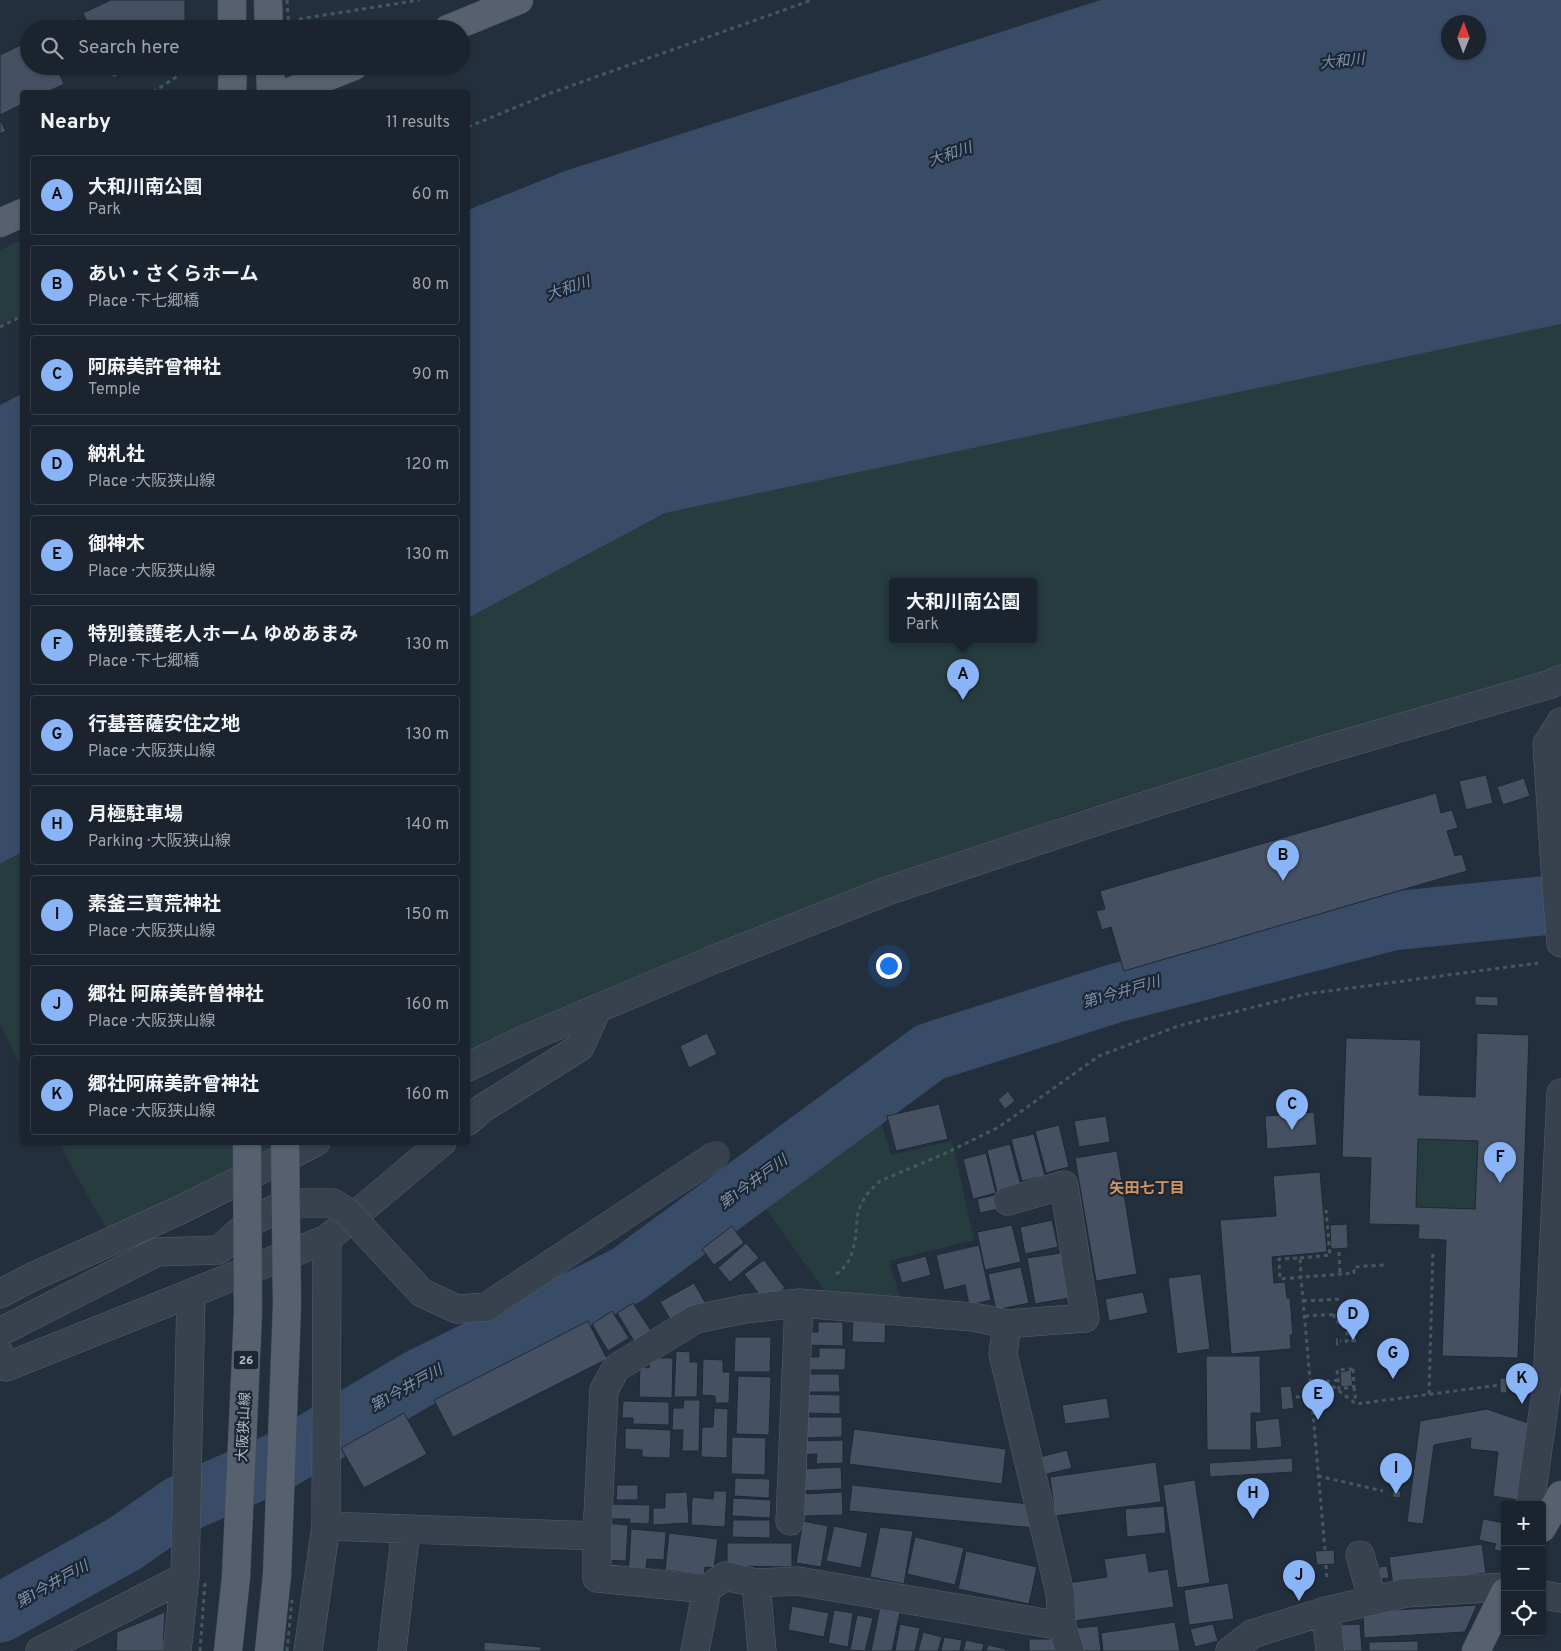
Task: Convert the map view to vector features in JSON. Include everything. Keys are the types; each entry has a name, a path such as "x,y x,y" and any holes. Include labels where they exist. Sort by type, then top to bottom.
{"main road":[{"path":"232,0 232,20"},
{"path":"268,0 278,20"},
{"path":"470,20 519,0"},
{"path":"232,90 233,75"},
{"path":"270,75 271,90"},
{"path":"293,90 331,75"},
{"path":"0,224 20,214"},
{"name":"大阪狭山線","path":"228,1651 236,1577 248,1313 247,1145"},
{"path":"269,1651 277,1575 287,1305 285,1145"},
{"path":"1546,1521 1561,1495"},
{"path":"1476,1651 1501,1600"}],"street":[{"path":"470,1066 523,1040 596,1009 886,891 1097,820 1303,756 1550,684 1561,679"},
{"path":"1560,932 1547,744 1561,722"},
{"path":"470,1119 483,1108 580,1047 596,1009"},
{"path":"1531,1501 1554,1387 1561,1093"},
{"path":"0,1294 30,1278 178,1211 310,1145"},
{"path":"0,1354 6,1366 327,1239 438,1145"},
{"path":"0,1332 157,1252 219,1250 248,1224 286,1203 333,1203 346,1211 422,1293 457,1309 486,1307 716,1155"},
{"path":"1007,1324 1003,1354 1060,1593 1066,1638 798,1581 756,1582 725,1576 707,1589 597,1578 597,1536 604,1390 616,1368 696,1319 799,1303 974,1317 1007,1324 1085,1318 1064,1185 1008,1200"},
{"path":"308,1651 326,1526 327,1239"},
{"path":"177,1651 185,1577 191,1293"},
{"path":"790,1521 799,1303"},
{"path":"326,1526 597,1536"},
{"path":"392,1651 406,1529"},
{"path":"1360,1555 1373,1601"},
{"path":"40,1651 185,1577"},
{"path":"756,1582 762,1651"},
{"path":"1230,1651 1252,1634 1326,1611 1406,1593 1501,1587"},
{"path":"695,1651 707,1589"},
{"path":"1546,1596 1561,1598"},
{"path":"1326,1611 1330,1651"}],"path":[{"path":"283,20 287,0"},
{"path":"298,20 420,0"},
{"path":"470,125 548,94 812,0"},
{"path":"156,90 179,75"},
{"path":"0,327 20,317"},
{"path":"835,1275 842,1270 850,1259 855,1242 858,1211 866,1195 880,1181 944,1154 998,1127 1099,1056 1178,1026 1306,994 1541,962"},
{"path":"1326,1210 1330,1255 1279,1259 1280,1279 1354,1273 1354,1267 1384,1265"},
{"path":"1429,1394 1432,1250"},
{"path":"1339,1252 1340,1274"},
{"path":"1300,1258 1325,1550"},
{"path":"1304,1302 1342,1300"},
{"path":"1334,1314 1334,1319 1347,1328 1347,1341 1340,1341"},
{"path":"1304,1316 1341,1314"},
{"path":"1354,1387 1339,1389 1337,1370 1353,1368 1356,1404"},
{"path":"1310,1383 1339,1380"},
{"path":"1326,1381 1356,1404 1500,1385"},
{"path":"1296,1397 1312,1396"},
{"path":"1318,1476 1383,1491"}],"green space":[{"path":"20,241 20,316 0,324 0,250"},
{"path":"1561,324 1561,670 1071,813 1005,838 470,1062 470,617 665,513"},
{"path":"20,853 20,1064 0,1023 0,864"},
{"path":"879,1116 891,1155 952,1141 974,1240 889,1261 902,1304 828,1295 761,1203 855,1130"},
{"path":"1418,1139 1478,1141 1475,1209 1416,1207"},
{"path":"61,1145 317,1145 114,1242"}],"water":[{"name":"大和川","path":"1101,0 1561,0 1561,324 665,513 470,617 470,209 565,171"},
{"path":"20,395 20,853 0,864 0,405"}],"building":[{"path":"111,0 185,0 185,20 86,20 83,13"},
{"path":"20,45 20,75 60,75 64,84 51,90 20,90 20,105 0,115 0,55"},
{"path":"0,120 6,131 0,134"},
{"path":"1486,775 1493,803 1466,810 1459,781"},
{"path":"1524,778 1530,796 1503,805 1497,787"},
{"path":"1436,793 1441,813 1452,810 1458,828 1447,831 1455,856 1462,854 1467,871 1124,971 1111,927 1102,930 1096,911 1105,909 1100,891"},
{"path":"1475,996 1498,997 1498,1006 1475,1005"},
{"path":"707,1033 717,1054 689,1068 680,1046"},
{"path":"1477,1033 1529,1035 1518,1358 1442,1356 1446,1240 1418,1239 1419,1225 1369,1224 1371,1158 1342,1157 1346,1038 1421,1040 1419,1095 1475,1097","holes":["1418,1139 1478,1141 1475,1209 1416,1207"]},
{"path":"1008,1091 1015,1101 1005,1109 998,1100"},
{"path":"939,1104 948,1139 896,1151 887,1116"},
{"path":"1314,1112 1317,1145 1267,1149 1265,1116"},
{"path":"1106,1116 1110,1142 1079,1147 1074,1121"},
{"path":"1059,1125 1069,1167 1046,1173 1035,1131"},
{"path":"1034,1134 1045,1176 1022,1181 1011,1139"},
{"path":"1010,1144 1021,1186 997,1192 987,1150"},
{"path":"1117,1151 1137,1274 1096,1281 1075,1158"},
{"path":"986,1153 996,1193 973,1199 963,1159"},
{"path":"1320,1172 1327,1252 1272,1257 1274,1283 1285,1282 1287,1298 1290,1298 1293,1335 1290,1335 1291,1349 1231,1354 1220,1220 1276,1216 1273,1176"},
{"path":"995,1195 998,1209 980,1213 977,1199"},
{"path":"1052,1220 1058,1247 1025,1254 1020,1227"},
{"path":"1347,1224 1348,1248 1331,1249 1330,1225"},
{"path":"1012,1225 1021,1262 985,1270 977,1232"},
{"path":"732,1226 744,1243 714,1265 702,1249"},
{"path":"746,1243 759,1258 730,1282 718,1268"},
{"path":"979,1245 991,1300 969,1305 965,1285 944,1290 936,1255"},
{"path":"1061,1253 1069,1298 1035,1304 1027,1258"},
{"path":"926,1256 931,1275 902,1283 896,1264"},
{"path":"764,1260 785,1288 765,1302 744,1274"},
{"path":"1021,1267 1029,1303 996,1310 988,1274"},
{"path":"1201,1274 1210,1349 1177,1354 1168,1278"},
{"path":"694,1283 709,1309 676,1329 660,1302"},
{"path":"1143,1292 1148,1313 1109,1321 1105,1299"},
{"path":"633,1303 651,1331 634,1341 617,1313"},
{"path":"1347,1309 1350,1309 1351,1317 1348,1317"},
{"path":"1342,1310 1346,1310 1347,1316 1342,1317"},
{"path":"612,1311 629,1338 608,1351 592,1324"},
{"path":"853,1315 886,1316 885,1343 852,1342"},
{"path":"588,1321 607,1359 453,1437 434,1400"},
{"path":"818,1322 843,1322 843,1346 806,1345 806,1332 818,1332"},
{"path":"735,1337 771,1337 770,1372 734,1372"},
{"path":"1338,1337 1339,1346 1336,1347 1335,1338"},
{"path":"1356,1337 1357,1343 1351,1343 1350,1338"},
{"path":"819,1348 846,1348 845,1370 803,1370 804,1357 819,1357"},
{"path":"676,1351 690,1352 690,1362 698,1362 697,1397 674,1397"},
{"path":"1206,1356 1260,1356 1261,1413 1251,1413 1251,1450 1207,1450"},
{"path":"650,1358 673,1358 672,1398 639,1397 640,1367 649,1368"},
{"path":"703,1359 723,1360 723,1372 730,1372 729,1403 715,1403 715,1396 702,1395"},
{"path":"1351,1370 1353,1386 1341,1387 1340,1372"},
{"path":"806,1374 839,1374 840,1392 806,1392"},
{"path":"738,1376 771,1377 769,1435 736,1434"},
{"path":"1500,1378 1506,1378 1507,1393 1500,1393"},
{"path":"1291,1386 1294,1408 1282,1410 1280,1387"},
{"path":"804,1394 840,1395 840,1414 804,1413"},
{"path":"1107,1398 1110,1418 1065,1424 1062,1405"},
{"path":"684,1400 700,1400 699,1451 682,1451 683,1430 672,1430 673,1408 683,1408"},
{"path":"623,1401 669,1402 669,1425 633,1424 633,1418 622,1418"},
{"path":"714,1408 728,1409 727,1458 701,1457 702,1427 713,1427"},
{"path":"1487,1409 1528,1423 1518,1500 1493,1496 1498,1452 1470,1449 1471,1438 1434,1445 1423,1524 1407,1522 1420,1421"},
{"path":"404,1413 427,1454 364,1488 341,1448"},
{"path":"803,1417 842,1417 842,1437 804,1438"},
{"path":"1279,1418 1282,1447 1257,1449 1255,1421"},
{"path":"625,1428 671,1430 670,1458 642,1457 642,1450 625,1449"},
{"path":"854,1429 1006,1449 1002,1484 849,1464"},
{"path":"732,1437 766,1438 765,1475 731,1474"},
{"path":"843,1440 843,1463 816,1464 817,1454 801,1455 802,1441"},
{"path":"1067,1450 1072,1468 1043,1475 1040,1457"},
{"path":"1292,1458 1293,1472 1210,1477 1209,1463"},
{"path":"1156,1462 1161,1502 1055,1516 1050,1477"},
{"path":"841,1467 842,1489 803,1491 802,1469"},
{"path":"735,1478 770,1479 769,1498 734,1496"},
{"path":"1195,1480 1210,1583 1177,1588 1163,1485"},
{"path":"617,1485 638,1485 638,1500 616,1500"},
{"path":"852,1485 1029,1504 1035,1528 849,1511"},
{"path":"1393,1490 1401,1491 1400,1498 1392,1497"},
{"path":"714,1491 727,1491 725,1527 691,1525 692,1497 713,1499"},
{"path":"687,1492 689,1523 653,1525 653,1508 665,1508 665,1493"},
{"path":"842,1492 843,1515 803,1516 802,1494"},
{"path":"733,1498 771,1500 770,1518 732,1516"},
{"path":"608,1504 650,1505 649,1524 629,1523 630,1519 607,1519"},
{"path":"1164,1506 1166,1533 1127,1537 1125,1509"},
{"path":"1483,1519 1501,1522 1501,1551 1494,1550 1496,1544 1479,1540"},
{"path":"733,1520 770,1520 770,1538 732,1537"},
{"path":"803,1521 828,1526 821,1567 796,1563"},
{"path":"606,1523 628,1525 626,1561 604,1560"},
{"path":"834,1526 868,1533 861,1568 826,1561"},
{"path":"880,1527 913,1531 904,1584 870,1577"},
{"path":"631,1529 666,1532 664,1560 647,1559 645,1577 628,1577"},
{"path":"669,1533 718,1539 714,1568 705,1567 704,1575 665,1570"},
{"path":"915,1537 964,1548 955,1585 907,1574"},
{"path":"727,1543 792,1543 792,1567 727,1566"},
{"path":"1482,1544 1486,1573 1393,1586 1389,1557"},
{"path":"1334,1550 1335,1564 1317,1565 1315,1551"},
{"path":"966,1551 1037,1567 1029,1604 958,1589"},
{"path":"1146,1553 1149,1572 1168,1569 1174,1607 1074,1621 1068,1583 1107,1577 1104,1559"},
{"path":"1387,1566 1389,1578 1380,1579 1379,1567"},
{"path":"1228,1583 1234,1619 1189,1625 1184,1590"},
{"path":"1477,1605 1465,1632 1364,1638 1363,1612"},
{"path":"792,1606 829,1613 824,1637 788,1630"},
{"path":"880,1607 900,1612 892,1651 871,1651"},
{"path":"834,1610 853,1613 848,1647 828,1643"},
{"path":"165,1612 163,1651 116,1651 117,1632"},
{"path":"857,1615 873,1618 865,1651 850,1650"},
{"path":"1175,1622 1180,1651 1103,1651 1101,1633"},
{"path":"900,1624 920,1628 915,1651 895,1651"},
{"path":"1213,1624 1218,1641 1195,1647 1190,1629"},
{"path":"1360,1624 1362,1651 1338,1651 1336,1625"},
{"path":"1098,1626 1101,1651 1077,1651 1074,1628"},
{"path":"923,1632 942,1637 938,1651 918,1651"},
{"path":"944,1637 962,1640 960,1651 941,1651"},
{"path":"1029,1639 1055,1639 1055,1651 1029,1651"},
{"path":"966,1640 984,1644 982,1651 963,1651"},
{"path":"1418,1641 1418,1651 1369,1651 1369,1642"},
{"path":"484,1642 541,1647 541,1651 484,1651"},
{"path":"988,1645 1006,1649 1005,1651 986,1651"}],"waterway":[{"name":"第1今井戸川","path":"0,1613 124,1544 180,1505 280,1461 416,1380 627,1275 930,1052 1116,993 1392,921 1561,904"}],"place":[{"name":"大和川南公園","path":"963,700"},
{"name":"あい・さくらホーム","path":"1283,881"},
{"name":"阿麻美許曾神社","path":"1292,1130"},
{"name":"特別養護老人ホーム ゆめあまみ","path":"1500,1183"},
{"name":"納札社","path":"1353,1340"},
{"name":"行基菩薩安住之地","path":"1393,1379"},
{"name":"郷社阿麻美許曾神社","path":"1522,1404"},
{"name":"御神木","path":"1318,1420"},
{"name":"素釜三寶荒神社","path":"1396,1494"},
{"name":"月極駐車場","path":"1253,1519"},
{"name":"郷社 阿麻美許曽神社","path":"1299,1601"}],"district":[{"name":"矢田七丁目","path":"1147,1188"}]}
